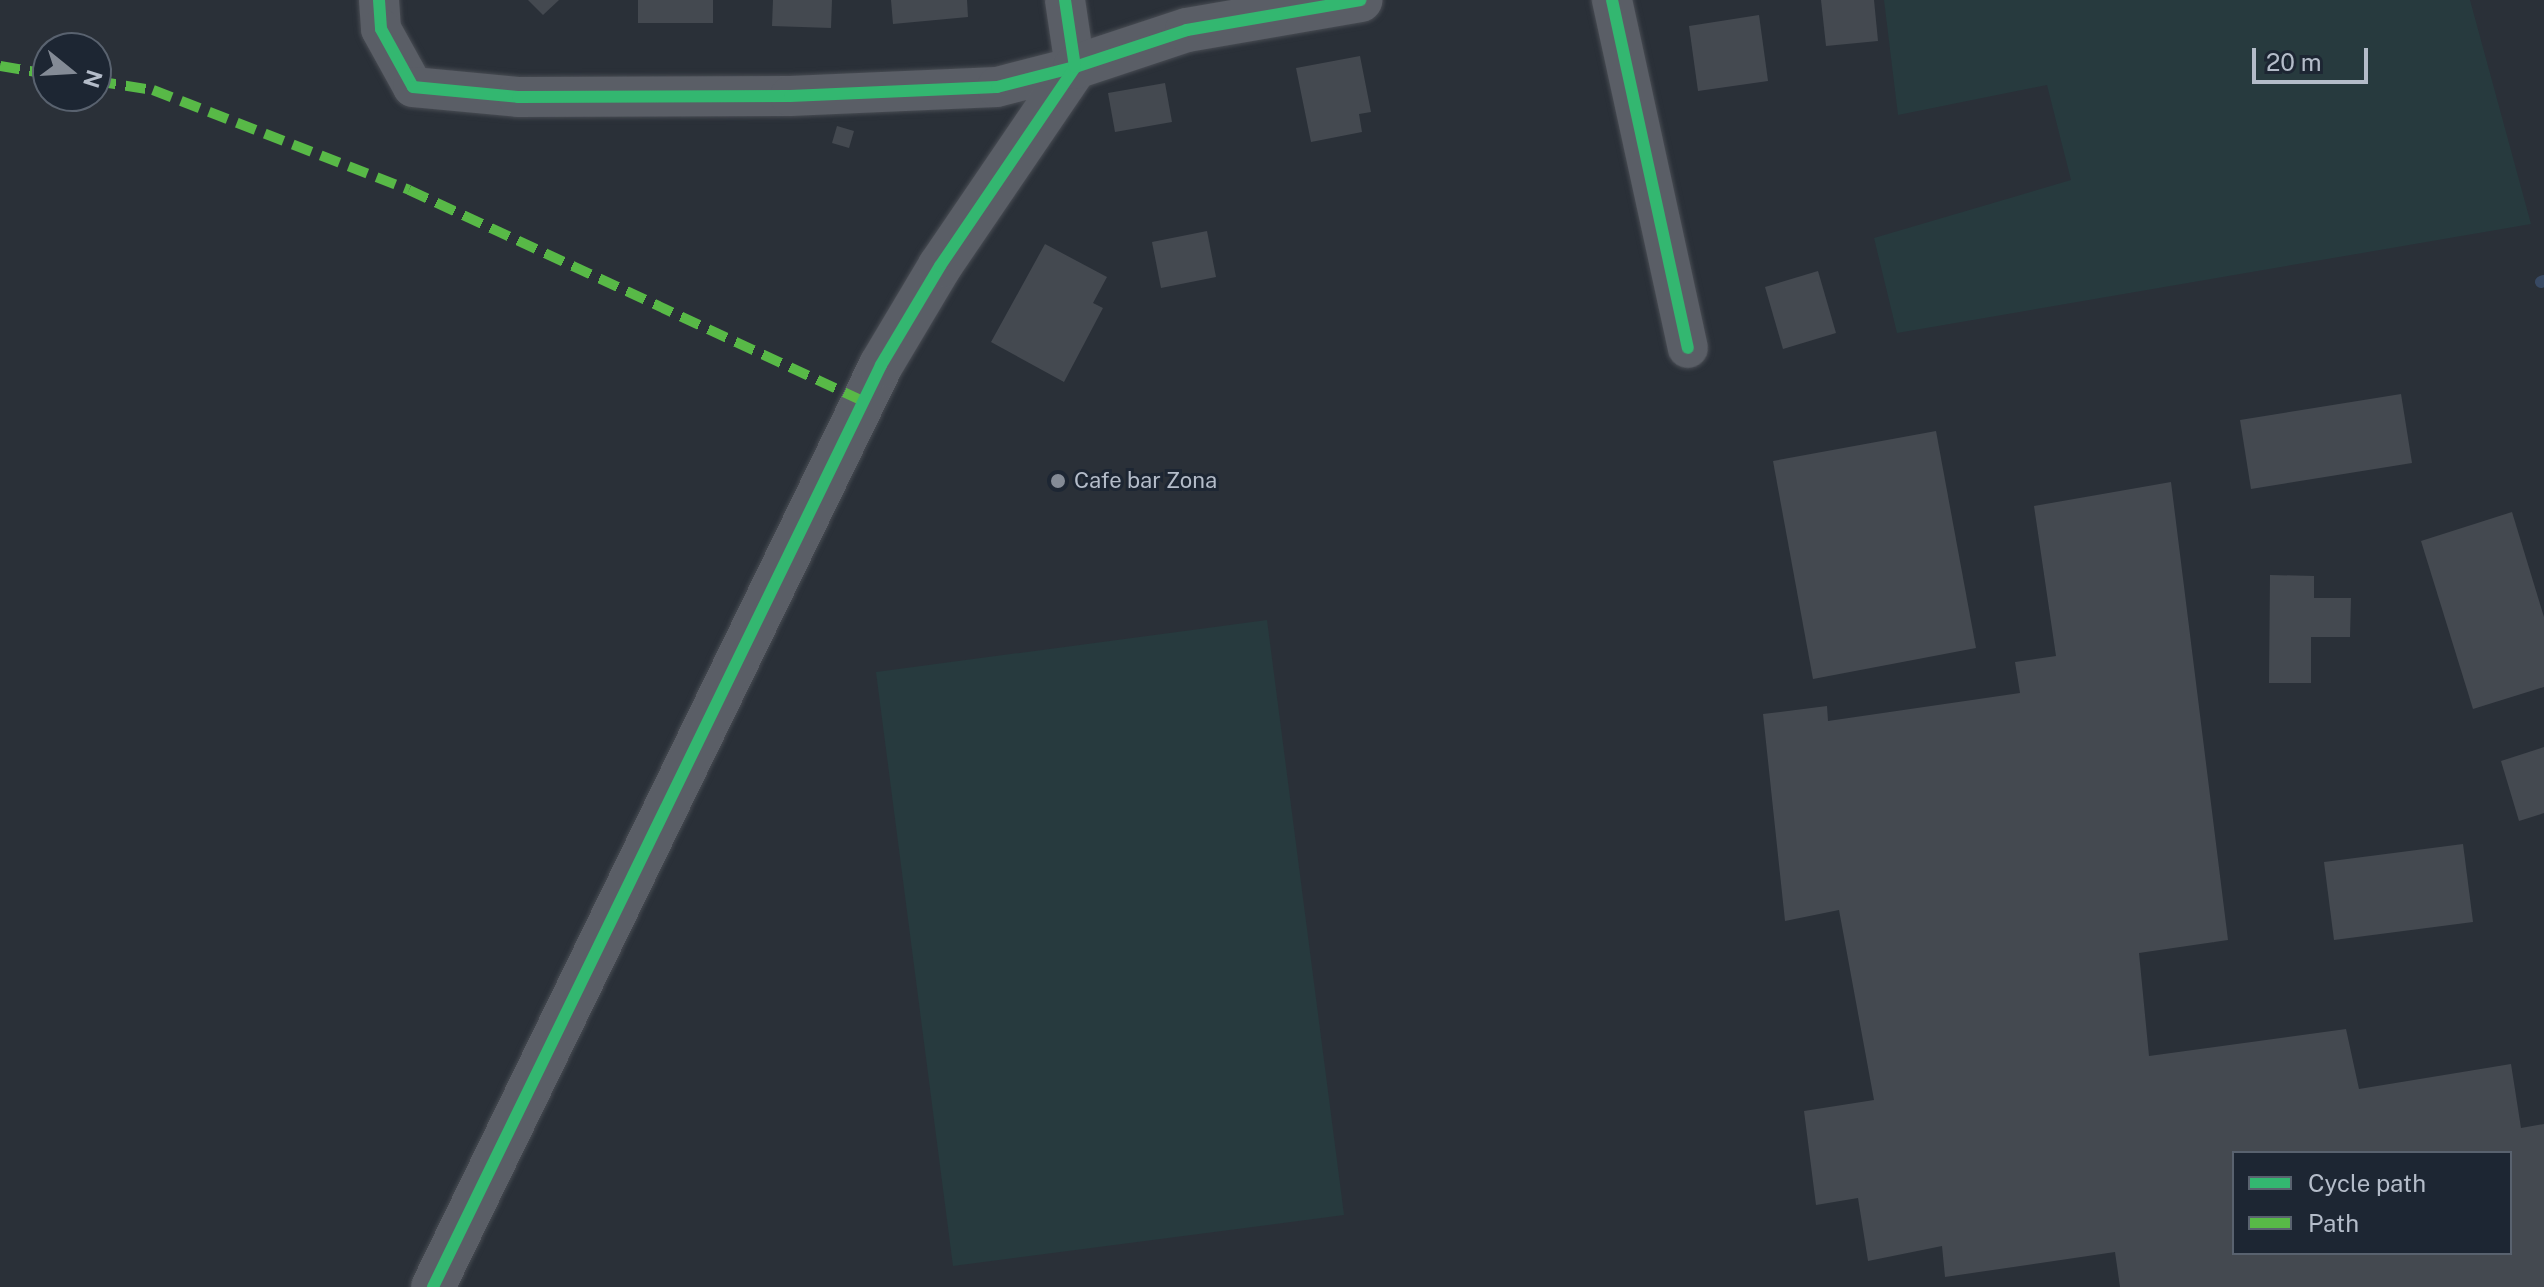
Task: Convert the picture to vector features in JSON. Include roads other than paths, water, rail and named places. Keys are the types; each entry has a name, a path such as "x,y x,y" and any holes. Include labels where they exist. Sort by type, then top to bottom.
{"street":[{"path":"379,0 381,29 413,87 518,97 790,96 997,87 1075,67 1187,30 1360,0"},
{"path":"433,1287 881,365 940,266 1075,67 1065,0"},
{"path":"1612,0 1688,348"}],"place":[{"name":"Cafe bar Zona","path":"1058,481"}]}
